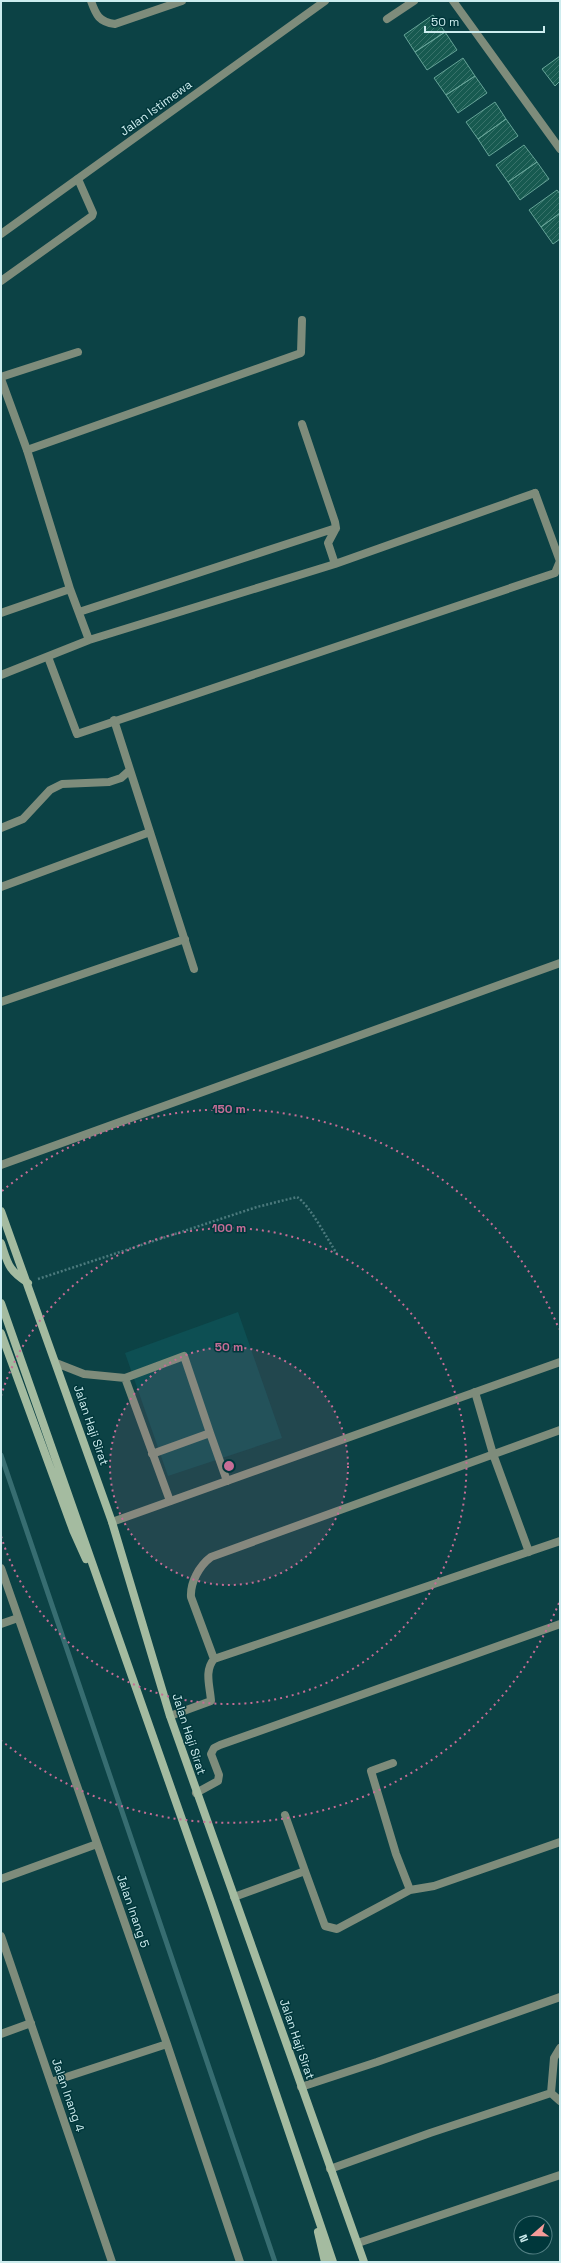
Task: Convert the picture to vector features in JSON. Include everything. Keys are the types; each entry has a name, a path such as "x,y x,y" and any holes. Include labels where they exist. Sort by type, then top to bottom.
{"main road":[{"name":"Jalan Haji Sirat","path":"1,1211 28,1283 112,1522 170,1716 196,1793 364,2262"},
{"path":"1,1243 14,1274 28,1283"},
{"path":"1,1303 333,2262"},
{"path":"1,1333 73,1530 105,1600"},
{"path":"310,2192 325,2262"}],"street":[{"path":"92,1 99,19 105,23 114,24 182,1"},
{"name":"Jalan Istimewa","path":"1,234 325,1"},
{"path":"387,19 414,1"},
{"path":"453,1 560,149"},
{"path":"1,281 92,216 93,213 78,179"},
{"path":"27,450 301,353 302,320"},
{"path":"78,352 1,378 27,450 70,588 89,640"},
{"path":"302,424 336,528 328,543 335,564"},
{"path":"1,675 89,640 335,564 535,493 560,562 555,573 114,720 77,734 48,657"},
{"path":"79,612 336,528"},
{"path":"1,613 70,588"},
{"path":"114,720 194,969"},
{"path":"1,828 23,819 50,790 62,784 109,782 121,778 130,770"},
{"path":"1,887 150,832"},
{"path":"1,1002 185,939"},
{"path":"1,1165 560,964"},
{"path":"56,1363 84,1374 125,1378 184,1356 227,1481"},
{"path":"112,1522 560,1362"},
{"path":"125,1378 170,1501"},
{"path":"476,1392 493,1454 529,1552"},
{"path":"214,1659 191,1598 190,1587 204,1562 211,1557 560,1430"},
{"path":"152,1454 210,1433"},
{"path":"170,1716 211,1701 207,1672 214,1659 560,1541"},
{"name":"Jalan Inang 5","path":"1,1568 167,2044 240,2262"},
{"path":"1,1624 18,1618"},
{"path":"196,1793 218,1782 219,1775 211,1754 214,1748 220,1745 560,1624"},
{"path":"393,1763 371,1771 396,1854 410,1890"},
{"path":"285,1815 325,1926 336,1929 410,1890 434,1886 560,1842"},
{"path":"1,1879 97,1844"},
{"path":"234,1897 305,1871"},
{"name":"Jalan Inang 4","path":"1,1936 111,2262"},
{"path":"301,2087 377,2062 560,1997"},
{"path":"1,2034 31,2024"},
{"path":"51,2082 167,2044"},
{"path":"551,2094 554,2058 560,2048"},
{"path":"551,2094 560,2101"},
{"path":"330,2170 430,2133 551,2094"},
{"path":"358,2243 560,2175"}],"path":[{"path":"28,1283 257,1207 297,1198 308,1207 318,1226 337,1254"}],"shaded area":[{"path":"238,1312 282,1438 168,1476 125,1353"}],"building":[{"path":"433,15 445,32 415,52 404,35"},
{"path":"445,32 457,50 427,70 415,52"},
{"path":"560,56 560,81 555,86 542,69"},
{"path":"463,58 475,76 446,95 434,78"},
{"path":"475,76 487,93 458,113 446,95"},
{"path":"495,102 506,119 478,139 466,122"},
{"path":"506,119 518,136 489,156 478,139"},
{"path":"524,145 537,162 508,182 496,165"},
{"path":"537,162 549,179 520,200 508,182"},
{"path":"557,190 560,194 560,213 541,227 529,210"},
{"path":"560,213 560,239 553,244 541,227"}],"waterway":[{"path":"1,1455 275,2262"}]}
